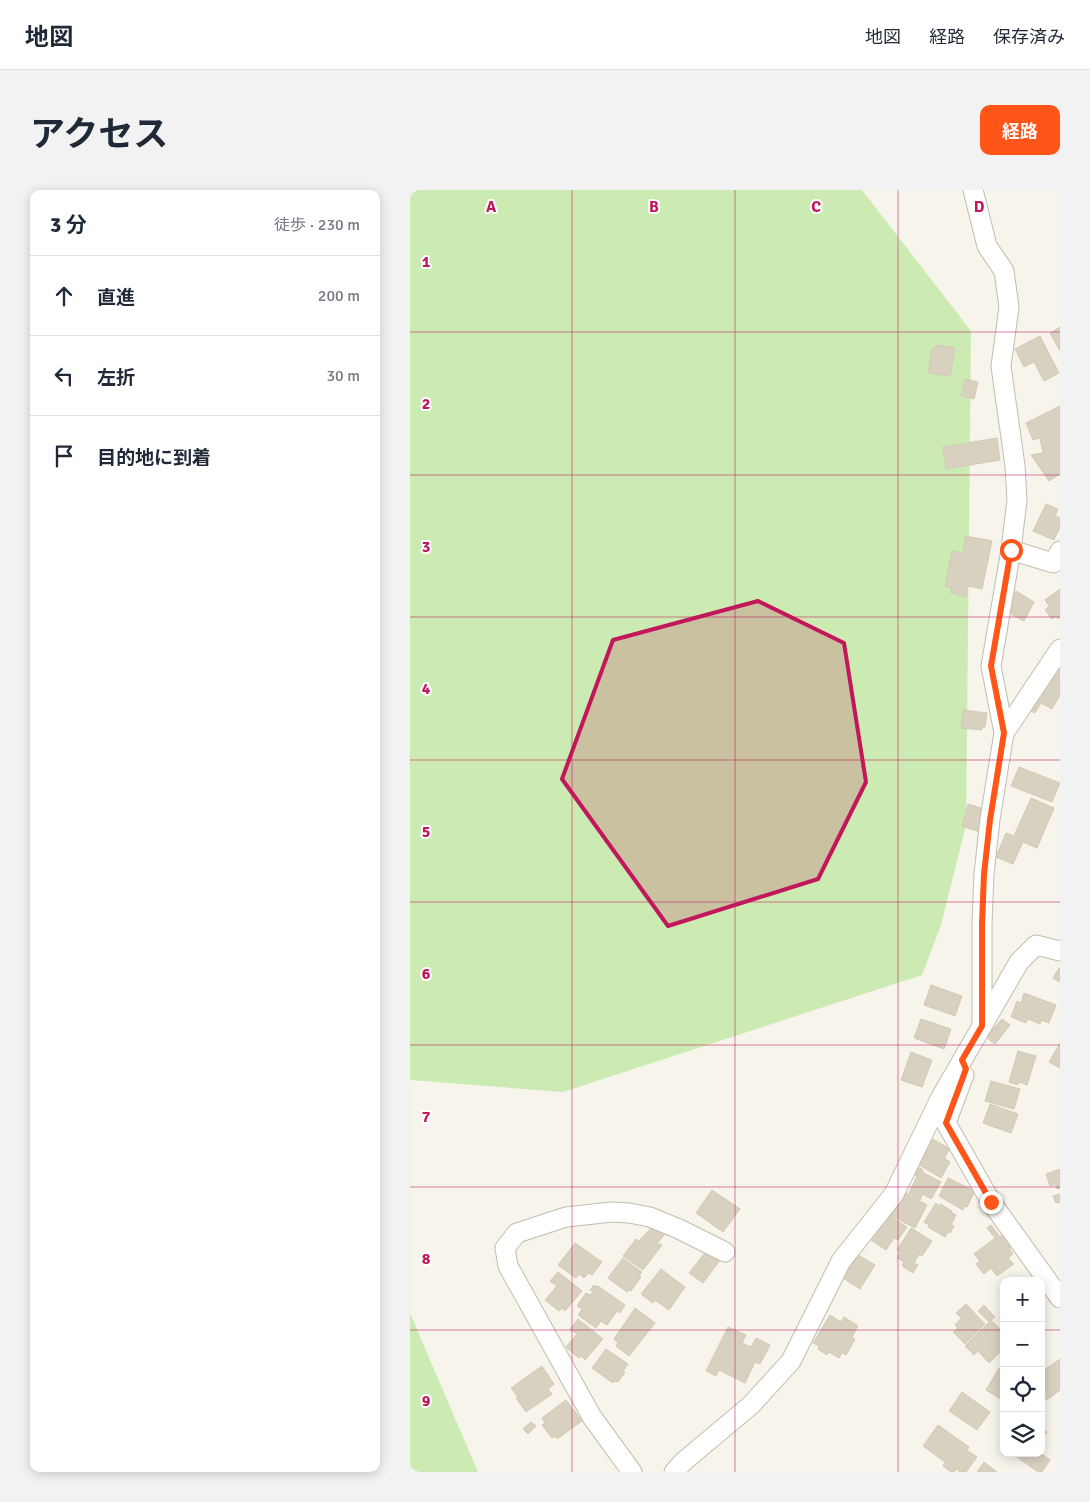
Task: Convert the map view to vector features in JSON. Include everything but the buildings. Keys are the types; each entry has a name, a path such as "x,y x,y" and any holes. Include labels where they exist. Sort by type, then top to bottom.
{"street":[{"path":"973,190 987,246 1004,271 1008,307 1001,366 1015,466 1017,500 1011,550 991,666 1004,733 990,820 984,874 982,1026"},
{"path":"1011,550 1053,563 1060,551"},
{"path":"1004,733 1060,649"},
{"path":"674,1472 683,1462 751,1405 791,1361 841,1261 894,1194 941,1097 1019,962 1036,945 1060,951"},
{"path":"962,1060 966,1069 946,1123 991,1202 1060,1298"},
{"path":"632,1472 592,1417 508,1266 505,1248 517,1233 558,1219 612,1212 650,1217 680,1229 725,1252"}],"highlighted area":[{"path":"758,601 844,643 866,782 818,879 668,926 562,779 613,640"}],"green space":[{"path":"410,190 862,190 971,331 966,825 941,925 922,975 563,1092 410,1080"},
{"path":"410,1313 478,1472 410,1472"}],"route":[{"path":"991,1202 946,1123 966,1069 962,1060 982,1026 984,874 990,820 1004,733 991,666 1011,550"}]}
